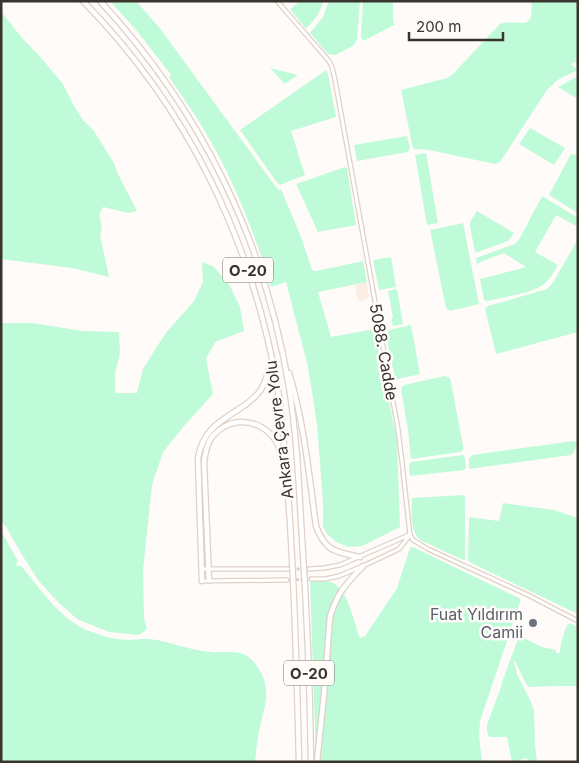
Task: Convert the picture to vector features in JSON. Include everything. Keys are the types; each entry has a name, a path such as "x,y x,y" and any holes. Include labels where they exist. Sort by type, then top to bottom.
{"highway":[{"name":"Ankara Çevre Yolu","path":"83,1 146,75 177,120 206,170 245,260 260,310 278,390 288,496 296,629 299,762"},
{"name":"Ankara Çevre Yolu","path":"100,1 157,68 187,113 217,166 237,208 256,256 272,308 283,354 293,415 306,583 311,762"},
{"path":"283,354 294,391 303,436 316,526 321,540 331,549 342,554 360,557"},
{"path":"202,581 198,458 200,449 208,432 261,390 265,384 271,360"},
{"path":"210,580 204,462 210,440 217,432 232,423 243,422 252,422 266,429 277,443 281,453 288,496"},
{"path":"317,762 330,618 341,591 364,566"}],"street":[{"name":"5088. Cadde","path":"277,1 332,66 396,421 410,535"},
{"path":"309,568 340,565 410,535"},
{"path":"311,579 339,576 364,566 399,549 410,535"},
{"path":"410,535 413,540 428,549 578,620"},
{"path":"201,569 288,569"},
{"path":"202,581 287,580"}],"shaded area":[{"path":"367,282 369,297 358,301 355,285"}],"green space":[{"path":"110,1 136,1 159,27 276,187 279,190 281,189 301,237 312,270 316,271 363,261 367,282 318,292 331,337 374,329 397,440 400,527 362,546 348,547 336,542 327,534 323,527 323,501 317,425 308,367 286,282 271,287 243,209 227,172 207,135 169,77 171,75 137,31"},
{"path":"300,1 323,1 319,13 306,29 290,9"},
{"path":"329,1 360,1 357,40 353,46 335,55 328,54 310,33 323,17"},
{"path":"363,1 393,1 393,23 396,24 363,41 361,36"},
{"path":"531,1 578,1 578,61 571,64 578,70 559,79 547,90 500,162 495,164 429,150 413,149 401,90 452,75 500,24 507,22 524,23 528,21 532,11"},
{"path":"2,13 63,84 83,120 94,131 114,163 137,211 129,213 103,207 99,214 102,227 100,235 109,277 72,268 1,259"},
{"path":"270,68 298,75 285,84"},
{"path":"326,70 336,117 291,131 305,175 280,185 240,130"},
{"path":"578,76 578,99 558,87"},
{"path":"530,128 565,148 554,165 519,144"},
{"path":"407,136 410,148 408,152 357,161 354,145"},
{"path":"426,153 438,223 427,225 415,155"},
{"path":"571,154 578,155 578,213 549,195"},
{"path":"345,167 347,168 356,225 318,232 296,184"},
{"path":"542,196 578,218 578,227 556,215 535,252 558,265 548,280 539,287 517,295 484,300 480,279 526,267 504,253 480,262 477,265 476,258 515,244"},
{"path":"477,211 514,233 508,241 475,252 470,222"},
{"path":"463,223 479,304 450,311 446,308 430,230"},
{"path":"578,239 578,332 496,354 485,309 488,306 547,289 554,281"},
{"path":"391,257 396,287 379,290 373,260"},
{"path":"202,262 214,267 230,286 240,307 244,331 215,342 206,359 213,394 163,452 152,485 143,570 144,617 147,629 139,635 109,632 77,619 57,601 38,580 1,521 1,323 32,323 83,331 119,332 120,353 115,374 115,393 137,393 143,369 165,334 194,301 203,282"},
{"path":"397,289 403,324 393,326 388,291"},
{"path":"411,325 420,374 398,379 395,378 386,335 389,330"},
{"path":"444,376 450,378 463,450 411,459 401,388 404,385"},
{"path":"574,441 578,443 571,455 469,469 469,459 472,455"},
{"path":"463,455 466,468 464,470 410,476 409,464 411,462"},
{"path":"465,495 465,560 463,560 420,540 416,536 413,526 412,498"},
{"path":"503,503 554,510 578,518 578,614 468,560 469,517 499,521"},
{"path":"1,531 18,561 16,566 21,566 59,611 68,619 89,631 125,640 157,640 204,651 238,653 249,657 260,671 266,689 266,701 258,735 255,762 1,762"},
{"path":"413,547 521,599 480,721 479,735 482,762 316,762 310,581 327,581 340,589 349,604 360,638 365,636 397,588 410,548"},
{"path":"569,623 578,627 578,686 529,687 514,662 517,674 534,711 537,762 528,762 527,758 512,762 507,737 490,737 487,733 487,725 518,639 522,637 542,647 556,650 556,653 560,653 565,629"}],"tunnel":[{"path":"292,569 309,569"},
{"path":"287,580 311,579"}],"place":[{"name":"Fuat Yıldırım Camii","path":"533,623"}]}
